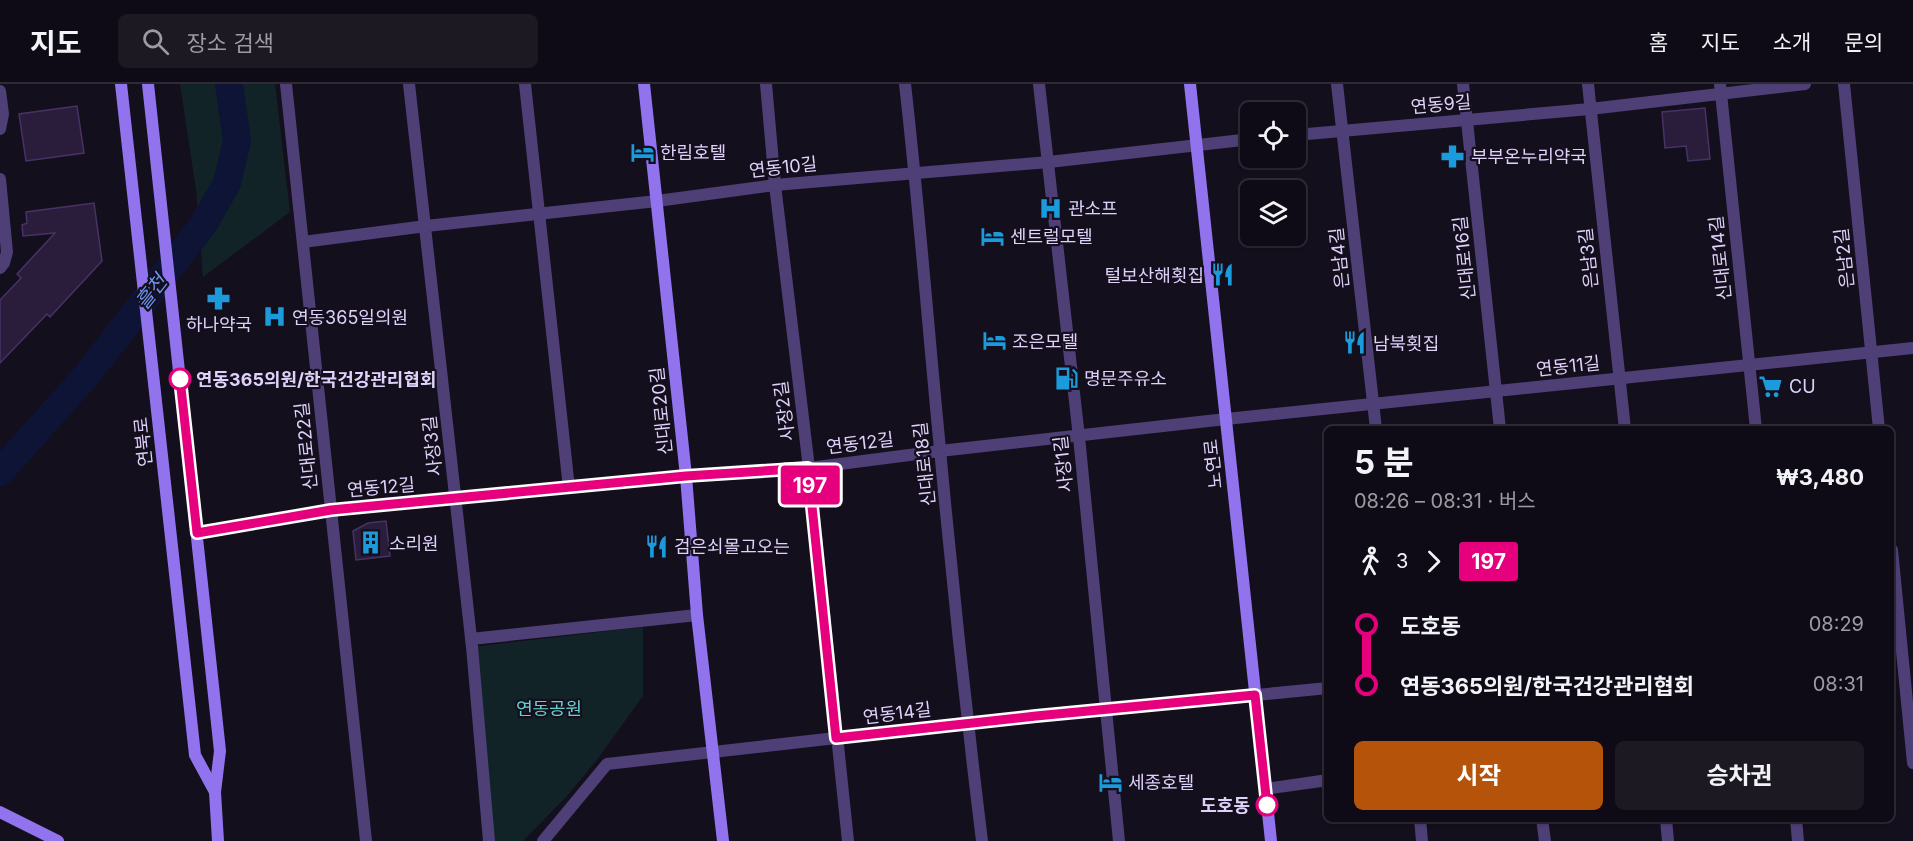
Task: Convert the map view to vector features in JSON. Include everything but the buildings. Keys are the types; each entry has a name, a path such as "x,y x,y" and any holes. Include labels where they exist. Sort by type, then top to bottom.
{"main road":[{"name":"연북로","path":"121,84 195,754 214,792"},
{"name":"연북로","path":"148,84 220,751 214,792 218,841"},
{"name":"신대로20길","path":"644,84 686,476 697,615 723,841"},
{"name":"노연로","path":"1190,84 1271,841"},
{"path":"0,812 58,841"}],"street":[{"name":"신대로22길","path":"286,84 366,841"},
{"name":"사장3길","path":"408,84 426,226 471,639 489,841"},
{"path":"525,84 569,488"},
{"name":"사장2길","path":"766,84 775,185 848,841"},
{"name":"신대로18길","path":"904,84 915,172 940,451 982,841"},
{"name":"사장1길","path":"1040,84 1079,437 1119,841"},
{"name":"은남4길","path":"1337,84 1376,426"},
{"name":"신대로16길","path":"1463,84 1500,426"},
{"name":"은남3길","path":"1588,84 1625,426"},
{"name":"연동9길","path":"1306,134 1590,109 1720,89 1805,84"},
{"name":"은남2길","path":"1844,84 1879,426"},
{"name":"신대로14길","path":"1720,89 1756,426"},
{"path":"0,91 3,114 0,129"},
{"path":"1196,144 1240,140"},
{"name":"연동10길","path":"303,242 775,185 1049,162 1196,144"},
{"path":"0,179 8,252 0,267"},
{"name":"연동11길","path":"1226,419 1913,348"},
{"name":"연동12길","path":"197,533 331,510 686,476 808,468 1226,419"},
{"path":"1894,602 1895,628 1913,763"},
{"path":"471,639 697,615"},
{"path":"1895,628 1913,626"},
{"name":"연동14길","path":"543,841 607,764 968,723 1324,688"},
{"path":"1265,789 1324,781"},
{"path":"1420,822 1422,841"},
{"path":"1542,822 1545,841"},
{"path":"1666,822 1668,841"},
{"path":"1796,822 1798,841"}],"green space":[{"path":"180,84 275,84 290,212 203,277 196,190"},
{"name":"연동공원","path":"643,627 643,696 596,761 567,796 523,841 489,841 472,647"}],"waterway":[{"name":"흘천","path":"0,472 86,376 203,225 227,183 237,141 229,84"}],"bus line":[{"name":"197","path":"180,379 197,533 331,510 686,476 808,468 836,738 1255,695 1267,805"}],"place":[{"name":"한림호텔","path":"642,152"},
{"name":"부부온누리약국","path":"1453,156"},
{"name":"관소프","path":"1050,208"},
{"name":"센트럴모텔","path":"992,236"},
{"name":"털보산해횟집","path":"1222,275"},
{"name":"하나약국","path":"219,298"},
{"name":"연동365일의원","path":"274,317"},
{"name":"조은모텔","path":"994,341"},
{"name":"남북횟집","path":"1355,343"},
{"name":"명문주유소","path":"1066,378"},
{"name":"연동365의원/한국건강관리협회","path":"180,379"},
{"name":"CU","path":"1771,386"},
{"name":"소리원","path":"371,543"},
{"name":"검은쇠몰고오는","path":"656,546"},
{"name":"세종호텔","path":"1110,782"},
{"name":"도호동","path":"1267,805"}]}
